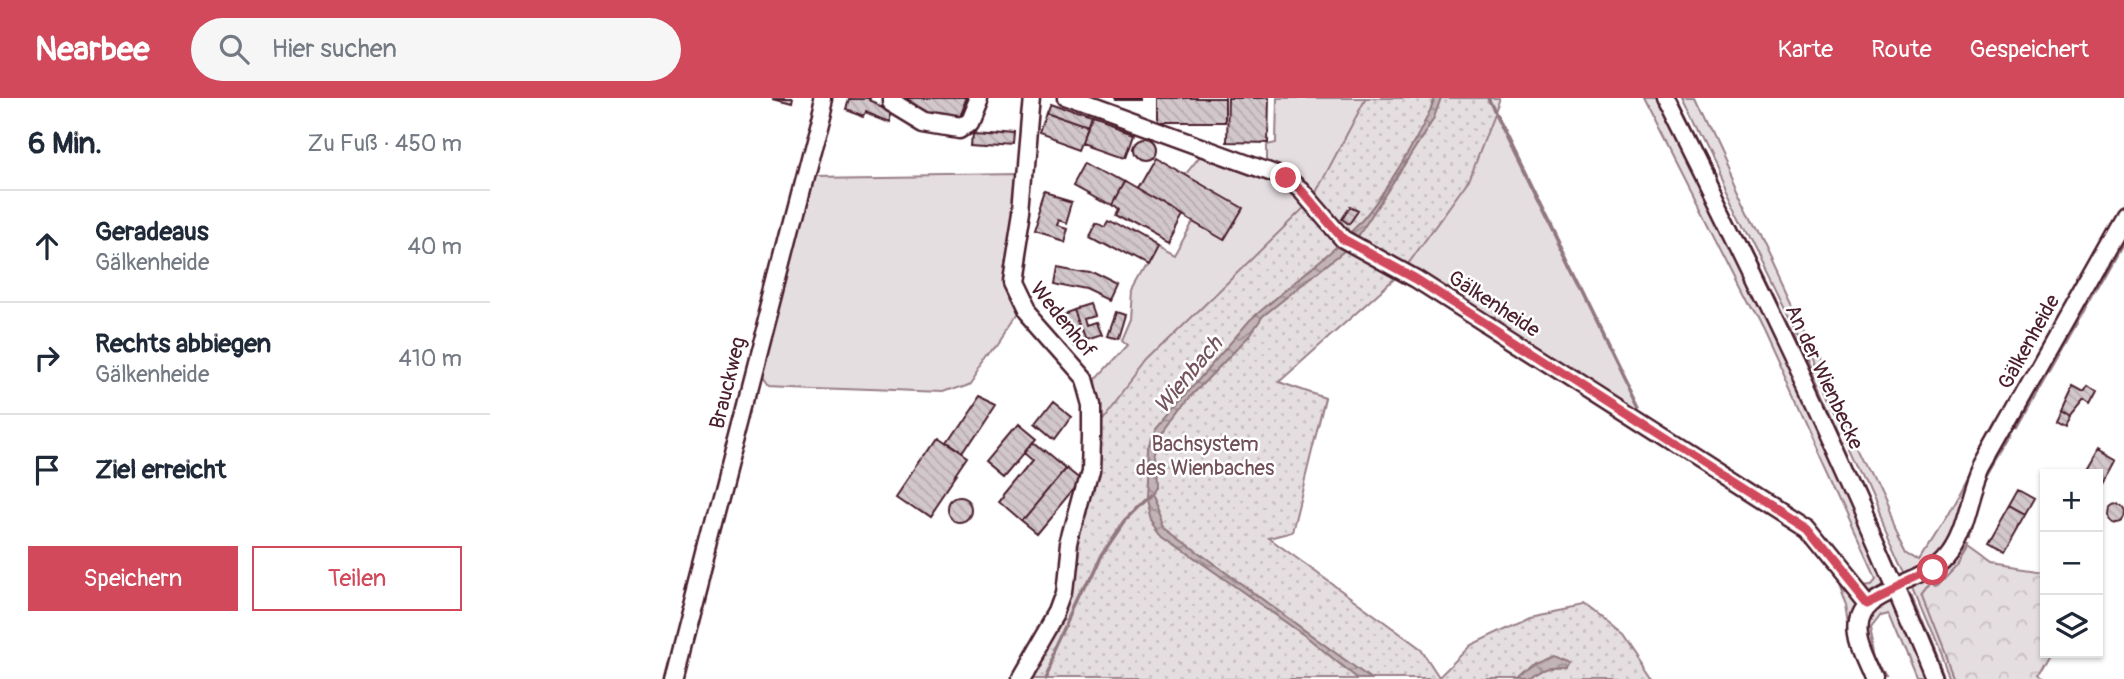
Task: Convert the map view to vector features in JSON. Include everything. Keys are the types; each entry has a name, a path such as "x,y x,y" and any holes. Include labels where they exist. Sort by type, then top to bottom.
{"street":[{"name":"Brauckweg","path":"674,679 824,98"},
{"path":"892,98 892,101 925,121 960,127 968,122 978,98"},
{"name":"Wedenhof","path":"1020,679 1058,613 1065,594 1074,526 1090,472 1091,438 1091,404 1084,379 1024,312 1010,281 1021,213 1031,98"},
{"name":"Gälkenheide","path":"1066,98 1286,178 1301,190 1340,236 1356,247 1416,279 1795,520 1820,542 1866,602 1929,573 1950,553 1959,538 1973,486 1982,468 2124,216"},
{"name":"An der Wienbecke","path":"1665,98 1779,328 1934,679"},
{"path":"1866,602 1859,617 1858,632 1876,679"}],"green space":[{"path":"1277,98 1435,98 1359,226 1267,166 1267,145 1276,143"},
{"name":"Bachsystem des Wienbaches","path":"1366,98 1500,98 1470,178 1403,271 1279,382 1325,398 1292,532 1269,538 1420,648 1439,677 1471,645 1530,617 1585,606 1619,632 1651,679 1013,679 1029,670 1064,618 1071,598 1077,537 1099,472 1098,424 1147,361 1312,200"},
{"path":"1486,98 1639,407 1632,412 1378,252"},
{"path":"1644,98 1658,98 1856,510 1884,580 1874,591 1861,588 1775,501 1859,584 1870,583 1875,577 1763,332"},
{"path":"1672,98 1676,98 1807,363 1901,575 1896,571"},
{"path":"1682,98 1695,98 1897,529 1907,549 1921,558 1948,515 1996,423 1998,431 1941,556 1907,576 1821,383"},
{"path":"1201,155 1281,180 1314,214 1077,542 1098,420 1095,380 1127,345 1121,340 1130,319 1132,292 1157,247 1174,256 1193,222 1224,239 1242,208 1185,175"},
{"path":"1019,175 1014,223 1002,273 1005,292 1017,313 970,383 942,393 766,386 758,374 810,178"},
{"path":"2124,225 2124,239 2018,427 2016,423"},
{"path":"1650,433 1789,520 1819,546 1856,602 1855,640 1873,679 1868,679 1853,645 1846,604 1833,569 1809,539 1792,524 1649,435"},
{"path":"2012,437 1978,496 1970,539 1967,537 1973,501 2007,438"},
{"path":"1963,546 1968,546 1957,566 1936,588 1932,585 1922,598 1954,679 1950,679 1913,590 1924,582 1933,581 1931,578"},
{"path":"1968,548 1990,564 2040,571 2040,658 2049,658 2040,674 2046,679 1954,679 1922,598 1932,585 1936,588 1957,566"},
{"path":"1911,596 1945,679 1940,679 1909,603"},
{"path":"1887,599 1896,604 1927,679 1916,679 1888,611 1880,613 1870,626 1876,655 1888,679 1880,679 1862,631 1872,605"}],"water":[{"path":"1435,98 1441,98 1433,120 1355,241 1347,235 1370,210 1397,171"},
{"path":"1342,242 1349,247 1263,316 1250,335 1191,396 1160,437 1153,455 1154,488 1150,495 1164,527 1371,679 1358,679 1308,638 1161,534 1149,518 1144,498 1147,448 1157,428 1250,320"},
{"path":"1552,655 1570,662 1567,667 1547,668 1530,679 1519,679 1536,663"}],"building":[{"path":"772,98 792,98 791,103"},
{"path":"847,98 869,98 868,100 893,110 890,120 865,110 863,114 844,107"},
{"path":"908,98 966,98 955,125 905,104"},
{"path":"1143,98 1143,100 1114,100"},
{"path":"1159,98 1225,98 1225,122 1159,122"},
{"path":"1228,98 1269,98 1268,143 1227,142"},
{"path":"1051,105 1093,120 1090,130 1047,115"},
{"path":"1047,115 1090,130 1082,150 1040,135"},
{"path":"1093,120 1133,134 1125,157 1085,143"},
{"path":"973,131 1013,134 1012,145 972,142"},
{"path":"1143,138 1151,141 1154,149 1151,157 1143,160 1135,157 1132,149 1135,141"},
{"path":"1154,157 1243,208 1224,240 1136,189"},
{"path":"1088,162 1124,182 1112,204 1076,184"},
{"path":"1124,182 1183,216 1168,244 1115,215 1118,209 1112,204"},
{"path":"1048,191 1075,199 1069,219 1060,216 1058,222 1068,225 1064,240 1035,231"},
{"path":"1350,207 1358,211 1349,224 1342,219"},
{"path":"1108,219 1157,247 1147,266 1090,235 1098,220 1105,224"},
{"path":"1056,266 1091,272 1119,286 1112,301 1089,290 1053,283"},
{"path":"1094,304 1098,315 1088,318 1090,325 1099,322 1104,334 1089,339 1078,309"},
{"path":"1078,309 1089,339 1074,344 1064,314"},
{"path":"1116,312 1125,315 1118,338 1108,335"},
{"path":"2073,387 2084,393 2088,387 2097,393 2090,406 2084,402 2070,419 2061,413"},
{"path":"977,395 996,404 961,457 943,445"},
{"path":"1053,401 1072,416 1054,440 1035,424"},
{"path":"2061,413 2070,419 2065,428 2056,423"},
{"path":"1020,424 1038,439 1007,476 989,461"},
{"path":"935,440 967,462 930,517 898,495"},
{"path":"1035,442 1066,468 1022,521 1000,502 1035,459 1027,452"},
{"path":"2098,448 2117,459 2103,485 2103,469 2086,469"},
{"path":"1066,468 1082,481 1038,534 1022,521"},
{"path":"2018,490 2034,499 2025,515 2009,506"},
{"path":"961,498 972,505 973,510 966,521 961,522 950,515 949,510 956,499"},
{"path":"2117,504 2123,507 2123,519 2117,522 2111,519 2108,513 2111,507"},
{"path":"2009,506 2025,515 2003,554 1987,545"}],"waterway":[{"path":"1488,98 1639,407"},
{"path":"1043,679 1101,555 1124,521 1148,497"}],"route":[{"path":"1286,178 1301,190 1343,239 1416,279 1806,528 1866,602 1933,570"}],"water label":[{"name":"Wienbach","path":"1188,375"}]}
